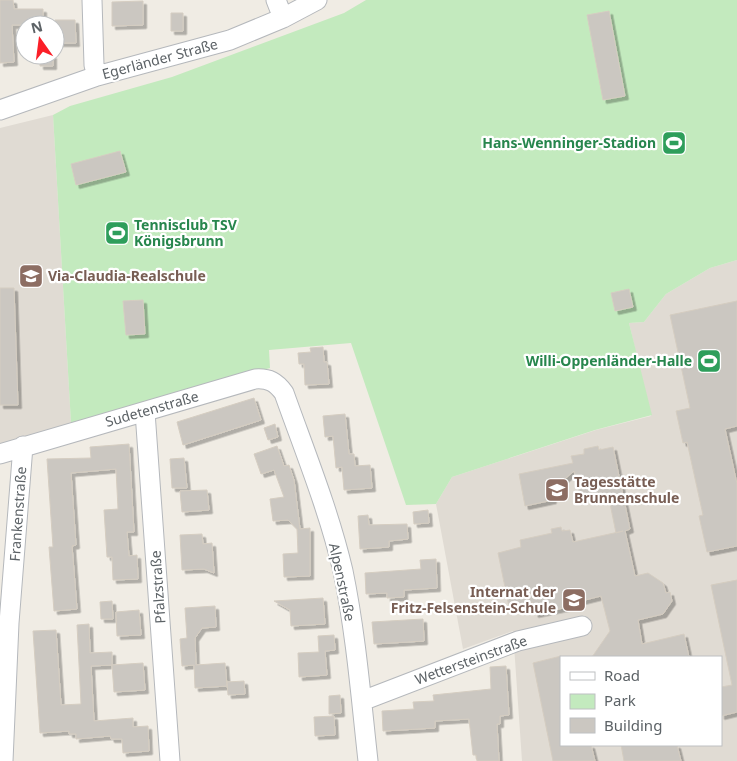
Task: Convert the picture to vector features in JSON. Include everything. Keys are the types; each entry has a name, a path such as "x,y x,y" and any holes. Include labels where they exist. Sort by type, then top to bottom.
{"street":[{"path":"92,0 94,65 97,76"},
{"path":"276,0 283,18"},
{"name":"Egerländer Straße","path":"0,110 97,76 230,40 283,18 317,0"},
{"name":"Sudetenstraße","path":"0,454 254,379 266,378 281,389 290,409"},
{"name":"Alpenstraße","path":"290,409 316,482 342,570 354,639 368,761"},
{"name":"Pfalzstraße","path":"145,412 170,761"},
{"name":"Frankenstraße","path":"3,761 8,633 23,446"},
{"name":"Wettersteinstraße","path":"362,701 518,641 582,626"}],"shaded area":[{"name":"Via-Claudia-Realschule","path":"53,115 71,423 0,444 0,128"},
{"path":"737,260 737,761 522,761 513,631 463,649 436,504 452,477 596,430 651,416 629,323 644,322 666,294 710,268"}],"green space":[{"path":"366,0 737,0 737,260 710,268 666,294 644,322 629,323 652,415 595,430 452,477 436,504 406,505 351,343 269,350 270,368 71,423 53,115 70,106 172,77 344,13"}],"building":[{"path":"0,0 13,0 14,9 43,9 43,15 15,15 15,25 12,25 14,62 0,63"},
{"path":"143,1 143,25 112,26 112,2"},
{"path":"609,11 625,96 603,100 587,15"},
{"path":"171,13 183,13 183,31 171,31"},
{"path":"65,20 75,20 76,43 65,43"},
{"path":"120,151 126,172 76,185 71,164"},
{"path":"0,288 14,288 18,405 0,405"},
{"path":"629,289 633,307 615,311 611,293"},
{"path":"143,300 145,334 126,335 123,301"},
{"name":"Willi-Oppenländer-Halle","path":"737,301 737,426 725,429 737,484 737,546 707,552 699,516 703,515 687,442 683,443 676,411 690,408 670,315"},
{"path":"323,347 324,362 327,362 329,384 305,385 304,364 299,364 298,353 311,352 310,348"},
{"path":"254,398 261,420 183,445 177,422"},
{"path":"345,414 349,454 354,454 355,466 370,465 372,488 344,490 342,467 336,468 333,436 325,437 323,416"},
{"path":"275,424 278,437 268,440 264,428"},
{"path":"129,444 134,532 127,532 129,556 137,555 138,579 113,580 112,557 107,557 104,510 118,509 116,469 71,473 76,545 72,546 77,609 54,611 49,547 53,547 47,459 91,458 90,447"},
{"path":"277,446 284,466 289,465 294,480 300,529 310,528 310,576 284,577 283,554 298,553 297,529 288,520 273,521 270,499 284,497 274,470 261,474 254,454"},
{"path":"598,446 599,450 613,447 630,529 625,531 635,576 648,573 663,583 666,593 670,592 672,601 663,614 638,620 642,644 684,634 689,656 593,656 610,631 601,596 577,602 578,605 535,614 532,602 509,607 498,553 521,547 520,540 552,533 551,529 561,527 562,531 570,530 573,542 616,533 608,494 581,500 574,471 551,491 553,500 525,506 519,474 573,463 571,456 584,454 584,449"},
{"path":"184,458 187,488 172,488 170,459"},
{"path":"207,490 209,510 182,512 180,491"},
{"path":"428,510 429,523 414,524 413,512"},
{"path":"368,515 369,525 407,524 408,539 389,541 389,547 360,549 358,516"},
{"path":"202,534 203,544 212,543 214,573 204,569 182,570 180,535"},
{"path":"436,559 437,588 404,590 404,597 387,598 387,593 366,594 365,573 421,569 420,560"},
{"path":"737,580 737,712 722,716 722,687 732,685 711,585"},
{"path":"323,598 325,624 291,626 290,610 274,601"},
{"path":"112,601 113,619 101,619 100,602"},
{"path":"215,606 216,627 202,628 195,638 196,665 225,663 227,686 195,688 194,665 182,666 180,639 187,638 185,608"},
{"path":"139,610 141,635 117,636 116,612"},
{"path":"423,619 424,641 374,644 372,622"},
{"path":"89,624 90,653 112,652 112,665 91,666 94,721 133,718 133,727 148,726 149,751 123,753 122,739 111,739 110,736 76,739 76,734 69,734 69,731 40,733 33,631 56,630 61,705 81,704 77,625"},
{"path":"334,635 335,650 325,651 327,675 299,677 298,653 319,652 318,636"},
{"path":"560,656 560,746 591,746 595,761 553,761 533,663"},
{"path":"143,663 145,690 114,692 112,665"},
{"path":"506,666 509,715 500,716 500,724 497,724 499,761 477,761 476,755 473,755 469,719 435,721 435,728 383,731 382,711 414,709 413,702 434,701 433,695 491,689 490,667"},
{"path":"244,681 245,694 228,695 227,682"},
{"path":"340,695 341,713 329,714 329,696"},
{"path":"334,716 335,735 315,736 314,717"},
{"path":"621,746 677,746 681,761 624,761"}],"place":[{"name":"Hans-Wenninger-Stadion","path":"674,143"},
{"name":"Tennisclub TSV Königsbrunn","path":"117,233"},
{"name":"Via-Claudia-Realschule","path":"31,276"},
{"name":"Willi-Oppenländer-Halle","path":"709,361"},
{"name":"Tagesstätte Brunnenschule","path":"557,490"},
{"name":"Internat der Fritz-Felsenstein-Schule","path":"574,600"}]}
